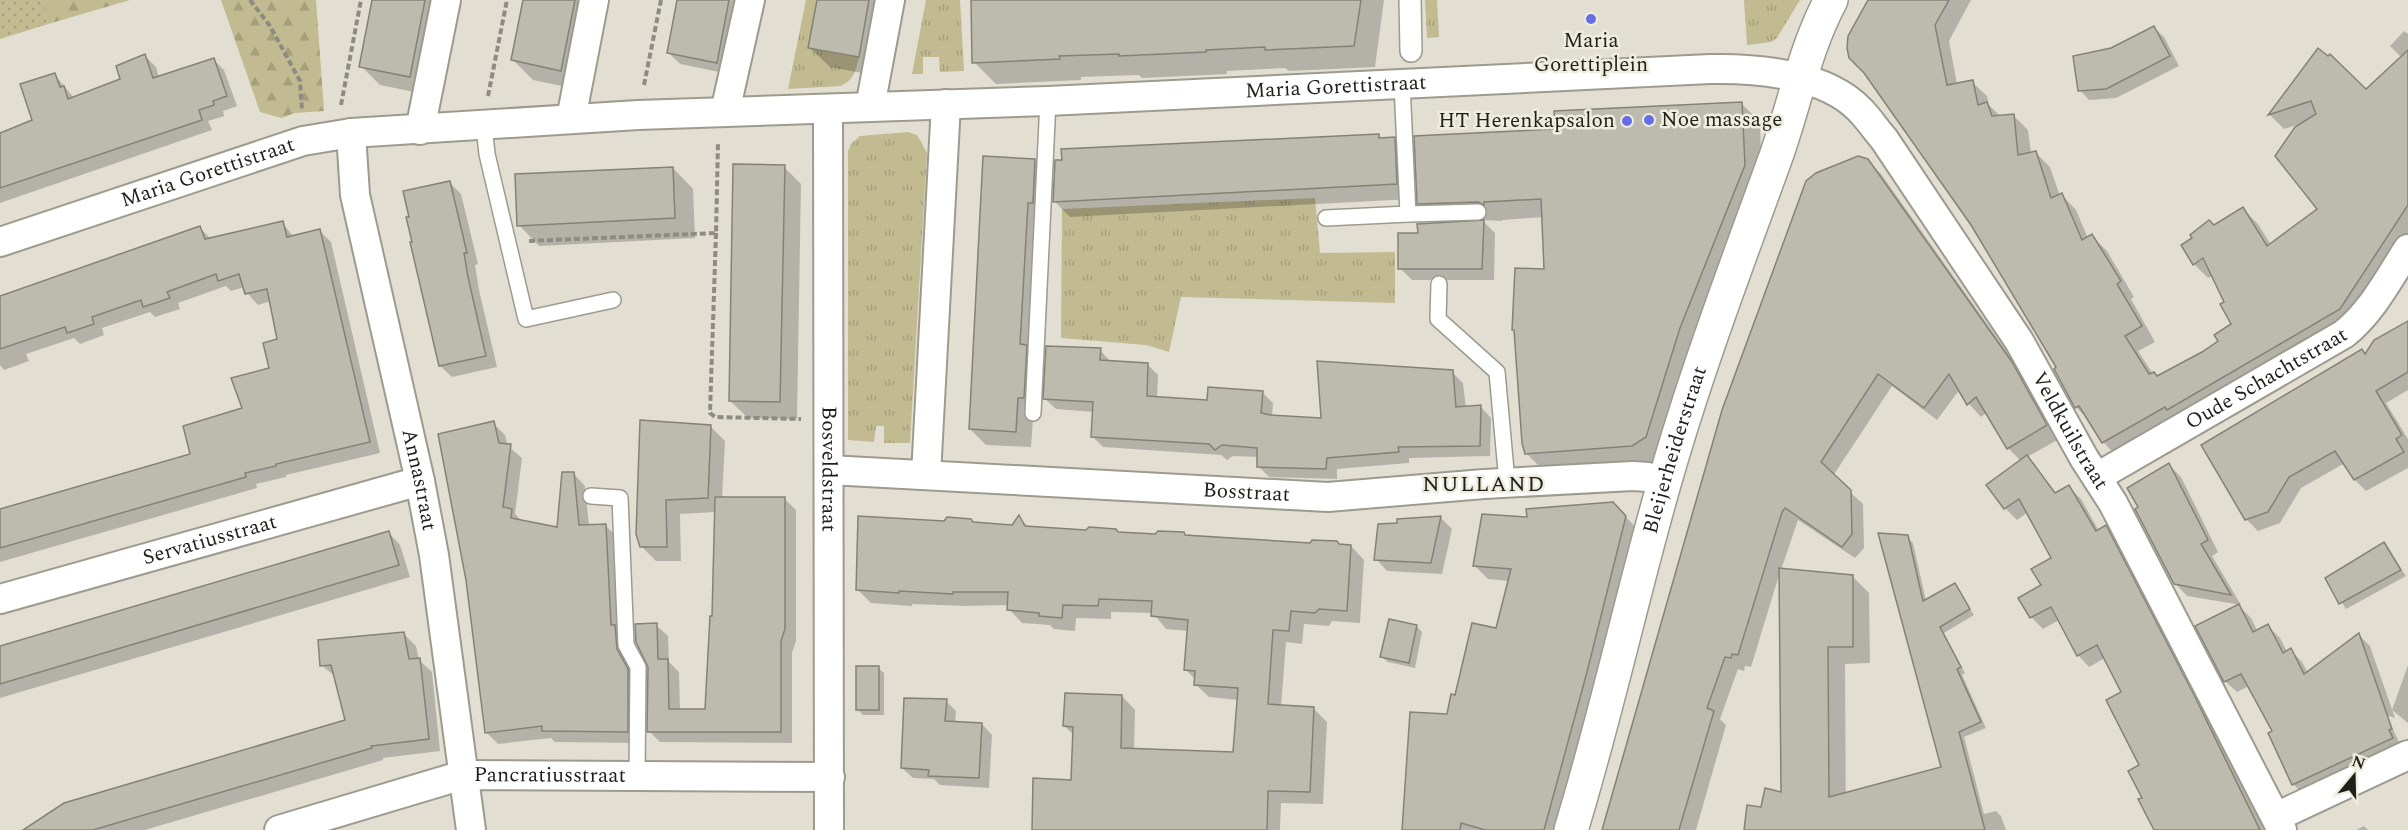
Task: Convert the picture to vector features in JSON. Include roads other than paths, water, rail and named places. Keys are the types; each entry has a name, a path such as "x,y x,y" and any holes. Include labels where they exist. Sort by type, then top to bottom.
{"street":[{"path":"420,130 446,0"},
{"path":"571,119 594,0"},
{"path":"725,112 750,0"},
{"path":"870,107 890,0"},
{"path":"1410,0 1411,51"},
{"name":"Bleijerheiderstraat","path":"1571,830 1606,708 1664,482 1723,298 1775,159 1815,32 1831,0"},
{"name":"Maria Gorettistraat","path":"0,242 303,141 345,134 638,115 1048,101 1742,68 1802,77"},
{"name":"Veldkuilstraat","path":"1802,77 1839,94 1859,109 1884,139 2019,341 2113,503 2279,824"},
{"path":"926,475 946,104"},
{"name":"Bosveldstraat","path":"828,109 829,830"},
{"name":"Annastraat","path":"345,134 355,195 420,481 434,555 471,830"},
{"name":"Oude Schachtstraat","path":"2097,477 2344,334 2357,324 2408,249"},
{"name":"Bosstraat","path":"829,470 1328,497 1507,482 1633,476 1648,477 1664,482"},
{"name":"Servatiusstraat","path":"0,599 420,481"},
{"path":"2279,824 2408,755"},
{"name":"Pancratiusstraat","path":"279,830 463,775 830,777"}],"lane":[{"path":"1402,84 1408,214"},
{"path":"1033,413 1048,101"},
{"path":"484,126 487,154 526,319 613,300"},
{"path":"1326,218 1478,212"},
{"path":"1439,284 1438,319 1497,372 1507,482"},
{"path":"591,496 620,498 626,645 638,667 637,776"}],"place":[{"name":"Maria Gorettiplein","path":"1591,19"},
{"name":"Noe massage","path":"1649,120"},
{"name":"HT Herenkapsalon","path":"1627,121"}],"district":[{"name":"NULLAND","path":"1484,484"}]}
